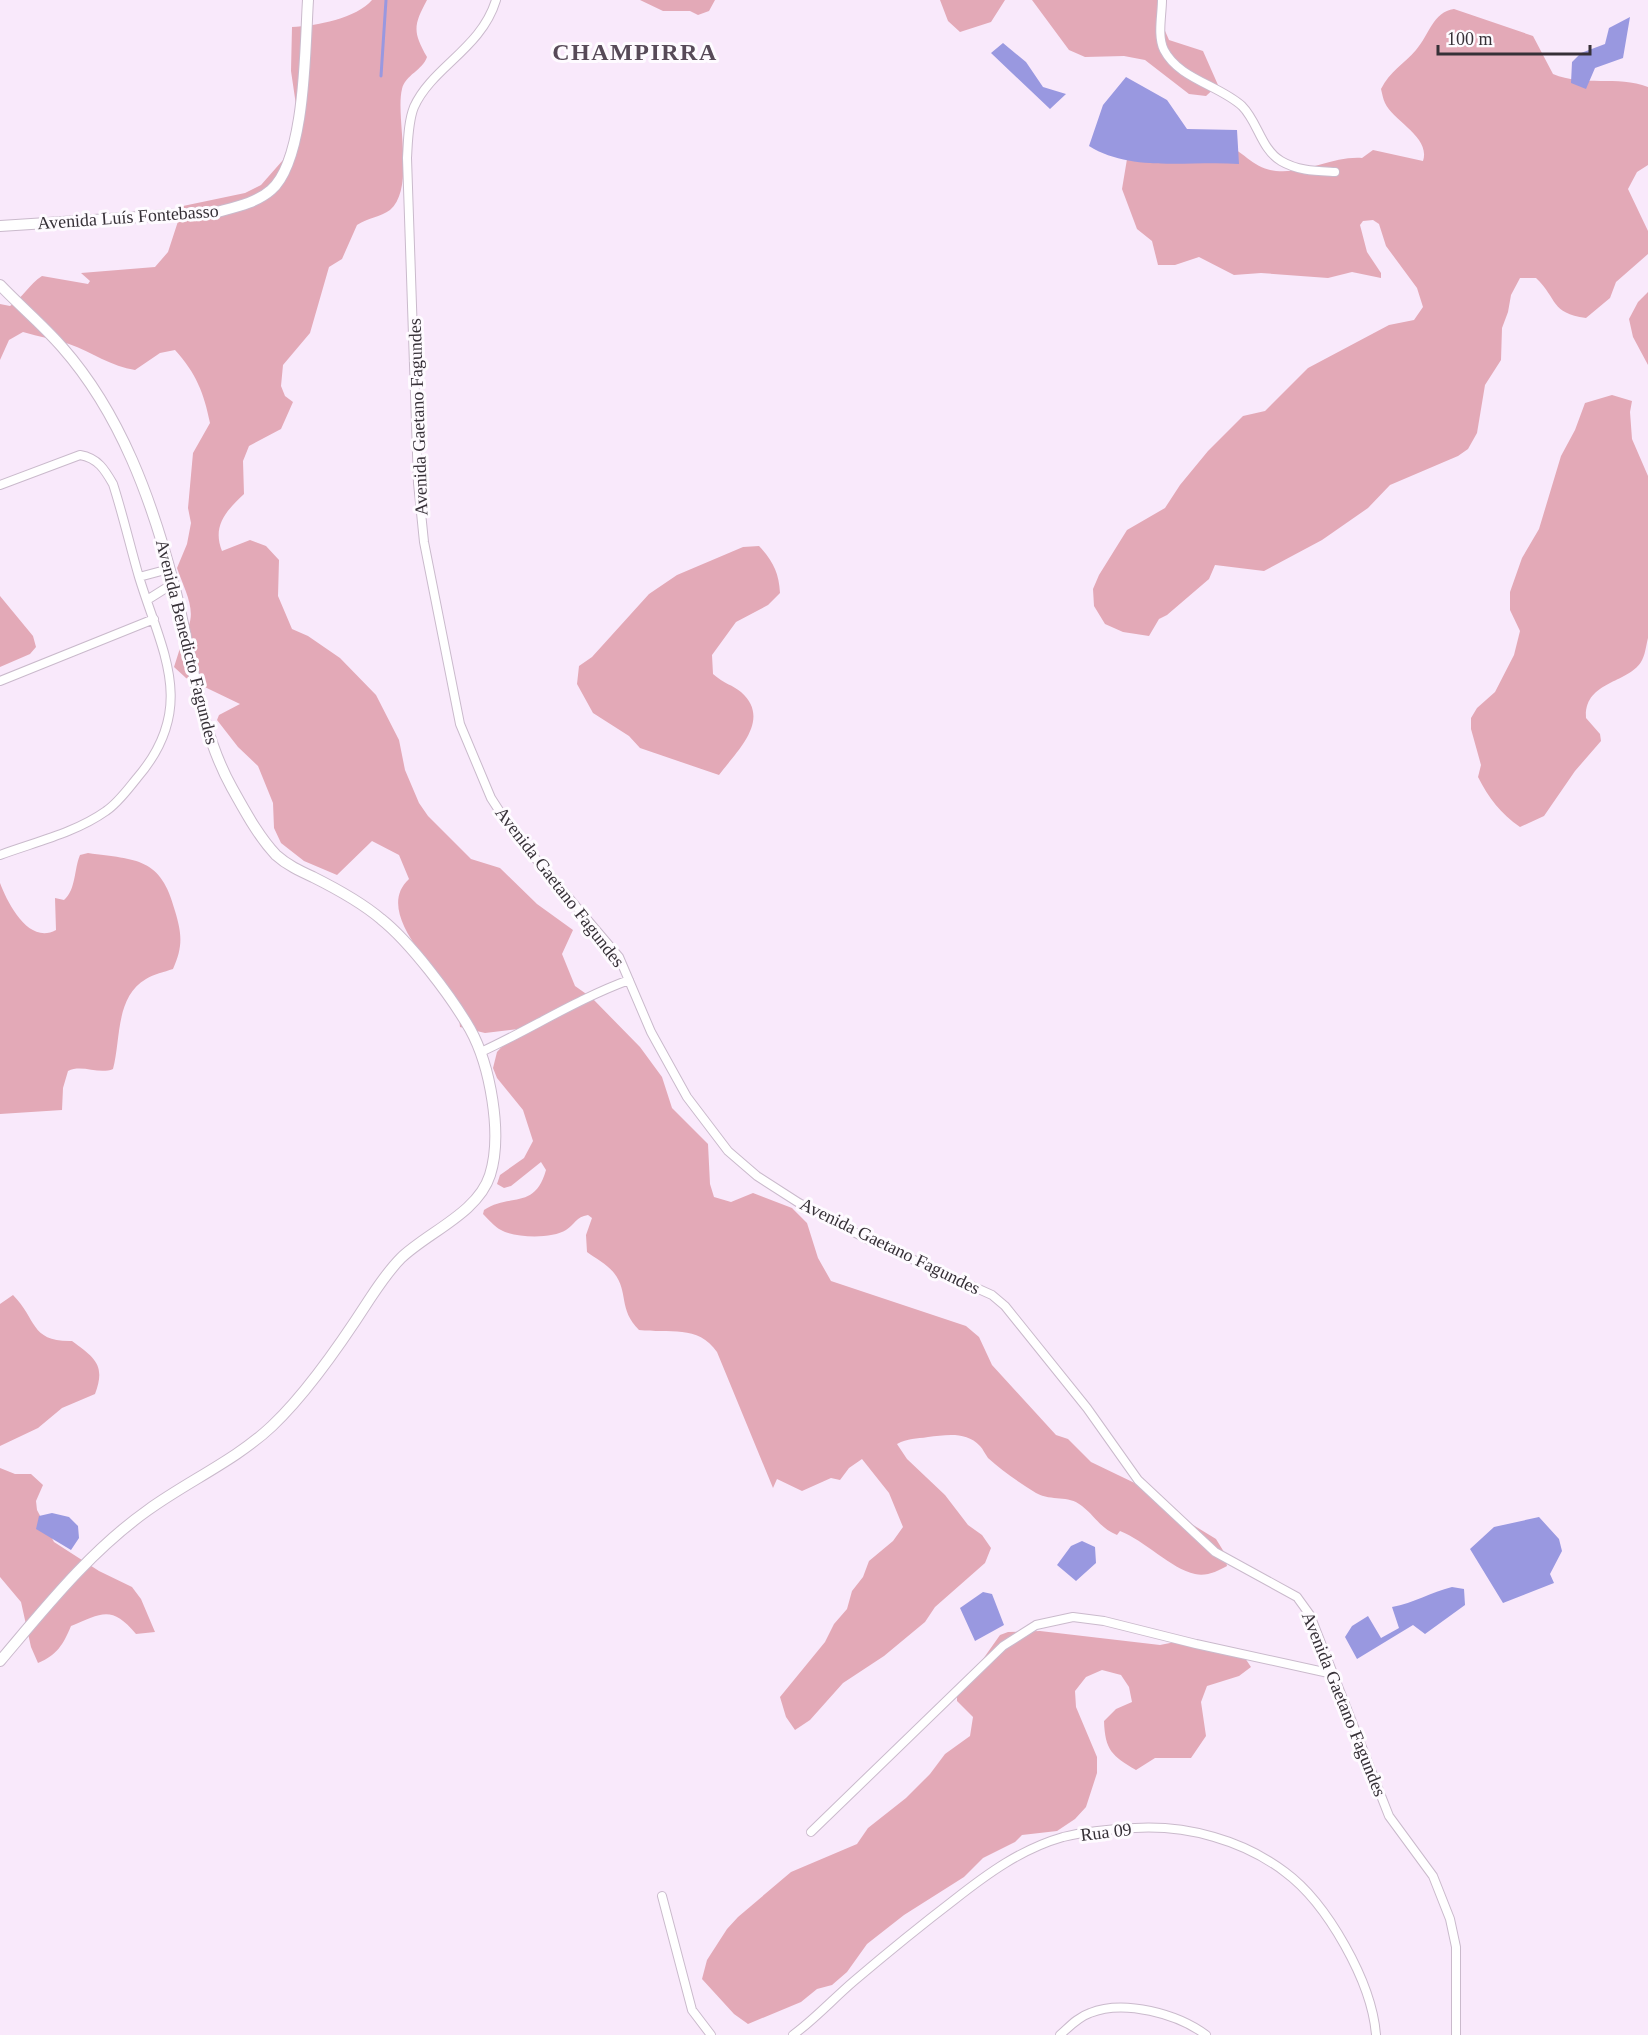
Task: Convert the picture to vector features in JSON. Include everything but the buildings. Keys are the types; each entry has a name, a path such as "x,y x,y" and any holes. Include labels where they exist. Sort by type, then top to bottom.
{"street":[{"name":"Avenida Luís Fontebasso","path":"0,226 217,212 252,203 272,190 282,177 292,153 298,124 308,0"},
{"name":"Avenida Gaetano Fagundes","path":"496,0 492,15 476,39 421,96 413,109 408,136 418,483 424,542 460,724 491,798 513,832 619,957 651,1032 687,1097 728,1151 757,1176 799,1203 867,1239 992,1295 1005,1306 1087,1408 1126,1465 1154,1496 1215,1552 1297,1598 1310,1615 1389,1816 1432,1876 1450,1919 1456,1947 1456,2035"},
{"path":"1162,0 1161,37 1170,57 1203,84 1240,105 1272,154 1281,161 1310,171 1335,172"},
{"name":"Avenida Benedicto Fagundes","path":"0,285 64,349 99,397 125,444 146,491 170,569 209,740 220,767 261,836 277,856 292,867 350,897 384,921 440,984 470,1030 481,1052 494,1114 495,1152 489,1179 480,1194 470,1205 404,1256 384,1277 318,1371 274,1424 258,1439 146,1511 83,1565 0,1662"},
{"path":"0,485 80,455 97,461 113,484 139,577 163,643 171,682 171,707 164,735 146,768 107,810 81,826 0,855"},
{"path":"139,577 170,569"},
{"path":"147,600 174,584"},
{"path":"0,681 154,619"},
{"path":"481,1052 574,1002 629,980"},
{"path":"811,1832 1003,1646 1036,1625 1073,1617 1104,1621 1333,1674"},
{"name":"Rua 09","path":"793,2035 921,1926 992,1870 1063,1837 1101,1830 1160,1826 1218,1837 1274,1864 1299,1882 1334,1927 1352,1959 1367,1998 1376,2035"},
{"path":"662,1896 692,2010 711,2035"},
{"path":"1060,2035 1090,2012 1110,2008 1151,2010 1191,2024 1206,2035"}],"shaded area":[{"path":"372,0 427,0 419,16 416,29 427,57 402,89 402,186 398,200 390,210 357,225 342,259 329,267 310,333 283,365 281,386 285,396 293,402 281,429 249,446 243,461 244,494 226,513 220,526 219,542 222,551 250,540 266,546 279,560 278,596 292,629 308,636 340,658 376,695 399,740 405,770 419,803 428,816 471,859 500,868 537,904 573,930 562,954 575,986 592,998 640,1047 662,1077 672,1108 708,1144 710,1184 714,1197 731,1202 753,1193 792,1208 807,1223 818,1258 831,1281 966,1326 979,1337 992,1365 1056,1435 1068,1439 1091,1462 1145,1488 1185,1520 1216,1539 1224,1552 1227,1566 1216,1572 1203,1575 1186,1571 1129,1535 1120,1531 1117,1535 1111,1532 1076,1502 1036,1493 999,1468 980,1446 968,1438 949,1435 901,1442 897,1444 907,1459 945,1495 968,1525 982,1535 991,1548 985,1563 935,1607 925,1622 884,1656 843,1683 810,1720 795,1730 786,1717 780,1697 825,1642 834,1624 847,1609 852,1591 863,1577 869,1561 893,1541 903,1527 889,1493 862,1459 849,1468 840,1480 831,1478 802,1491 777,1479 773,1488 717,1352 701,1337 692,1334 639,1330 628,1315 619,1280 605,1264 587,1252 586,1235 592,1218 588,1215 581,1217 560,1233 534,1236 507,1233 483,1214 484,1210 494,1205 528,1196 541,1183 546,1170 541,1162 511,1186 504,1188 497,1184 500,1175 524,1158 533,1141 523,1110 497,1078 493,1068 497,1052 518,1029 485,1033 460,1027 458,1007 452,994 410,938 402,922 398,906 400,892 409,879 399,855 372,841 337,875 304,861 281,843 274,828 273,803 258,766 238,747 217,720 219,715 240,704 186,678 174,667 181,645 180,637 187,630 191,613 177,568 187,544 191,523 188,508 193,453 210,423 202,393 194,375 175,350 160,353 135,370 118,366 69,344 23,332 9,340 0,360 0,304 10,306 42,276 88,284 90,281 81,273 155,267 168,252 183,206 245,193 261,185 283,160 289,144 296,105 291,71 292,27 324,23 346,16 357,12"},
{"path":"640,0 715,0 709,11 698,15 690,11 663,11"},
{"path":"940,0 1005,0 991,22 960,32 948,21"},
{"path":"1032,0 1165,0 1162,24 1169,40 1203,51 1218,85 1206,96 1189,94 1145,60 1124,56 1085,57 1069,50"},
{"path":"1454,9 1533,36 1553,74 1577,80 1624,82 1648,87 1648,165 1637,172 1628,189 1648,231 1648,254 1616,282 1610,298 1586,318 1574,316 1560,309 1536,278 1520,278 1511,295 1502,328 1501,360 1485,385 1477,433 1468,449 1458,456 1390,485 1368,508 1322,540 1264,571 1215,565 1209,579 1167,615 1159,619 1149,636 1123,632 1105,624 1094,606 1093,589 1127,530 1165,508 1180,485 1208,451 1243,416 1265,411 1308,368 1389,325 1414,320 1423,307 1417,288 1386,246 1379,224 1373,220 1363,221 1360,225 1367,252 1381,273 1381,278 1352,272 1328,278 1261,273 1234,275 1199,257 1175,265 1158,265 1152,241 1137,229 1122,189 1127,159 1133,148 1218,142 1231,146 1261,167 1276,171 1298,170 1351,158 1362,158 1373,150 1423,161 1422,144 1389,110 1381,89 1393,72 1421,44 1436,19"},
{"path":"1648,292 1648,365 1633,337 1629,319 1638,302"},
{"path":"1612,395 1632,401 1630,412 1632,439 1648,476 1648,638 1641,662 1635,669 1599,690 1587,706 1586,718 1600,734 1601,741 1575,771 1544,816 1520,827 1496,805 1478,777 1481,765 1471,729 1471,718 1477,708 1495,692 1514,655 1520,631 1510,610 1510,592 1522,558 1539,529 1561,456 1575,430 1585,403"},
{"path":"759,546 774,568 780,593 768,605 736,622 712,655 713,674 741,692 750,703 753,714 748,736 719,775 640,748 629,736 593,713 577,684 579,666 592,657 649,594 677,575 743,547"},
{"path":"0,596 33,636 36,647 30,654 0,667"},
{"path":"88,853 120,857 145,864 162,880 169,893 179,927 180,947 176,961 173,969 146,979 129,997 121,1020 113,1069 68,1071 63,1088 62,1110 0,1114 0,883 14,911 29,927 37,932 46,933 56,930 55,898 64,900 68,896 80,855"},
{"path":"13,1295 41,1333 48,1338 72,1341 87,1352 99,1369 99,1376 95,1394 62,1408 38,1428 0,1446 0,1304"},
{"path":"0,1468 15,1474 31,1474 43,1485 36,1501 37,1510 54,1542 99,1571 132,1587 141,1599 155,1632 136,1634 128,1625 113,1615 99,1615 71,1626 59,1649 38,1663 31,1647 21,1602 0,1577"},
{"path":"1040,1631 1160,1645 1175,1642 1243,1655 1251,1667 1239,1676 1207,1686 1201,1702 1206,1736 1191,1758 1155,1758 1136,1770 1121,1761 1111,1751 1106,1739 1104,1721 1116,1709 1132,1702 1129,1687 1121,1675 1102,1670 1086,1677 1075,1691 1076,1707 1097,1757 1097,1773 1086,1807 1075,1819 1057,1831 1022,1835 1015,1842 983,1858 964,1877 904,1915 867,1944 847,1972 832,1985 817,1989 801,2002 748,2024 734,2014 702,1979 707,1960 727,1929 791,1872 857,1844 868,1828 906,1798 930,1774 945,1754 970,1736 973,1717 957,1701 957,1696 1000,1635 1008,1632"}],"water":[{"path":"1630,17 1623,58 1595,68 1586,89 1571,83 1572,62 1581,53 1605,44 1609,28"},
{"path":"1003,43 1026,62 1043,87 1066,94 1050,109 991,53"},
{"path":"1126,77 1167,100 1187,129 1237,130 1239,164 1143,163 1124,160 1089,146 1103,105"},
{"path":"52,1513 69,1517 78,1526 79,1538 71,1550 36,1529 39,1516"},
{"path":"1539,1517 1559,1539 1562,1551 1550,1574 1554,1583 1503,1603 1470,1549 1494,1527"},
{"path":"1082,1541 1095,1547 1096,1563 1076,1581 1057,1565 1071,1546"},
{"path":"1452,1587 1464,1589 1465,1605 1425,1634 1413,1625 1357,1659 1345,1637 1352,1626 1368,1616 1381,1638 1399,1628 1392,1607"},
{"path":"983,1592 992,1594 1004,1625 975,1641 960,1608"}],"waterway":[{"path":"381,76 386,0"}],"district":[{"name":"CHAMPIRRA","path":"635,52"}]}
